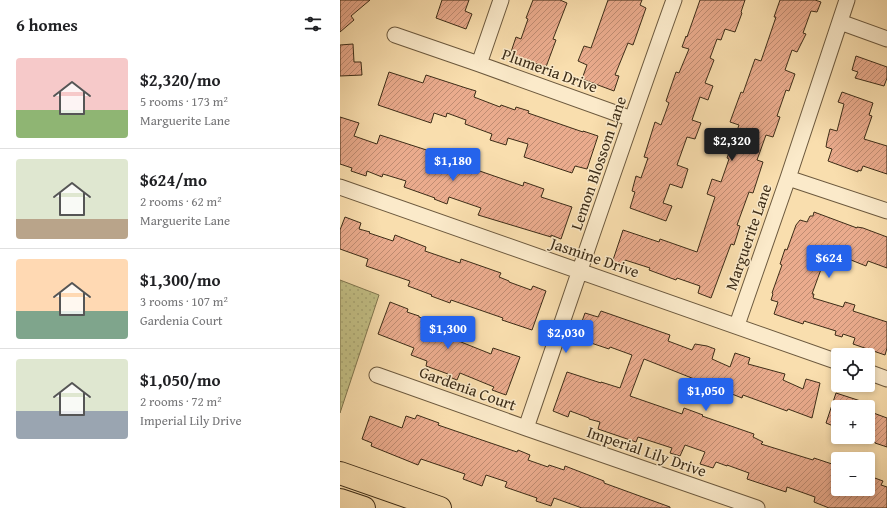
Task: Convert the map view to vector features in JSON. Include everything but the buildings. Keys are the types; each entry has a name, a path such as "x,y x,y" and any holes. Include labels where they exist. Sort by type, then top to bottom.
{"main road":[{"path":"340,473 440,508"},
{"path":"340,500 364,508"}],"street":[{"path":"479,64 501,0"},
{"name":"Lemon Blossom Lane","path":"526,428 674,0"},
{"name":"Marguerite Lane","path":"737,326 847,0"},
{"path":"840,22 887,39"},
{"name":"Plumeria Drive","path":"395,35 632,119"},
{"path":"788,178 887,211"},
{"name":"Jasmine Drive","path":"340,187 831,360"},
{"name":"Gardenia Court","path":"377,374 526,428"},
{"path":"875,375 887,379"},
{"name":"Imperial Lily Drive","path":"526,428 756,508"}],"shaded area":[{"path":"340,280 379,295 340,413"}]}
